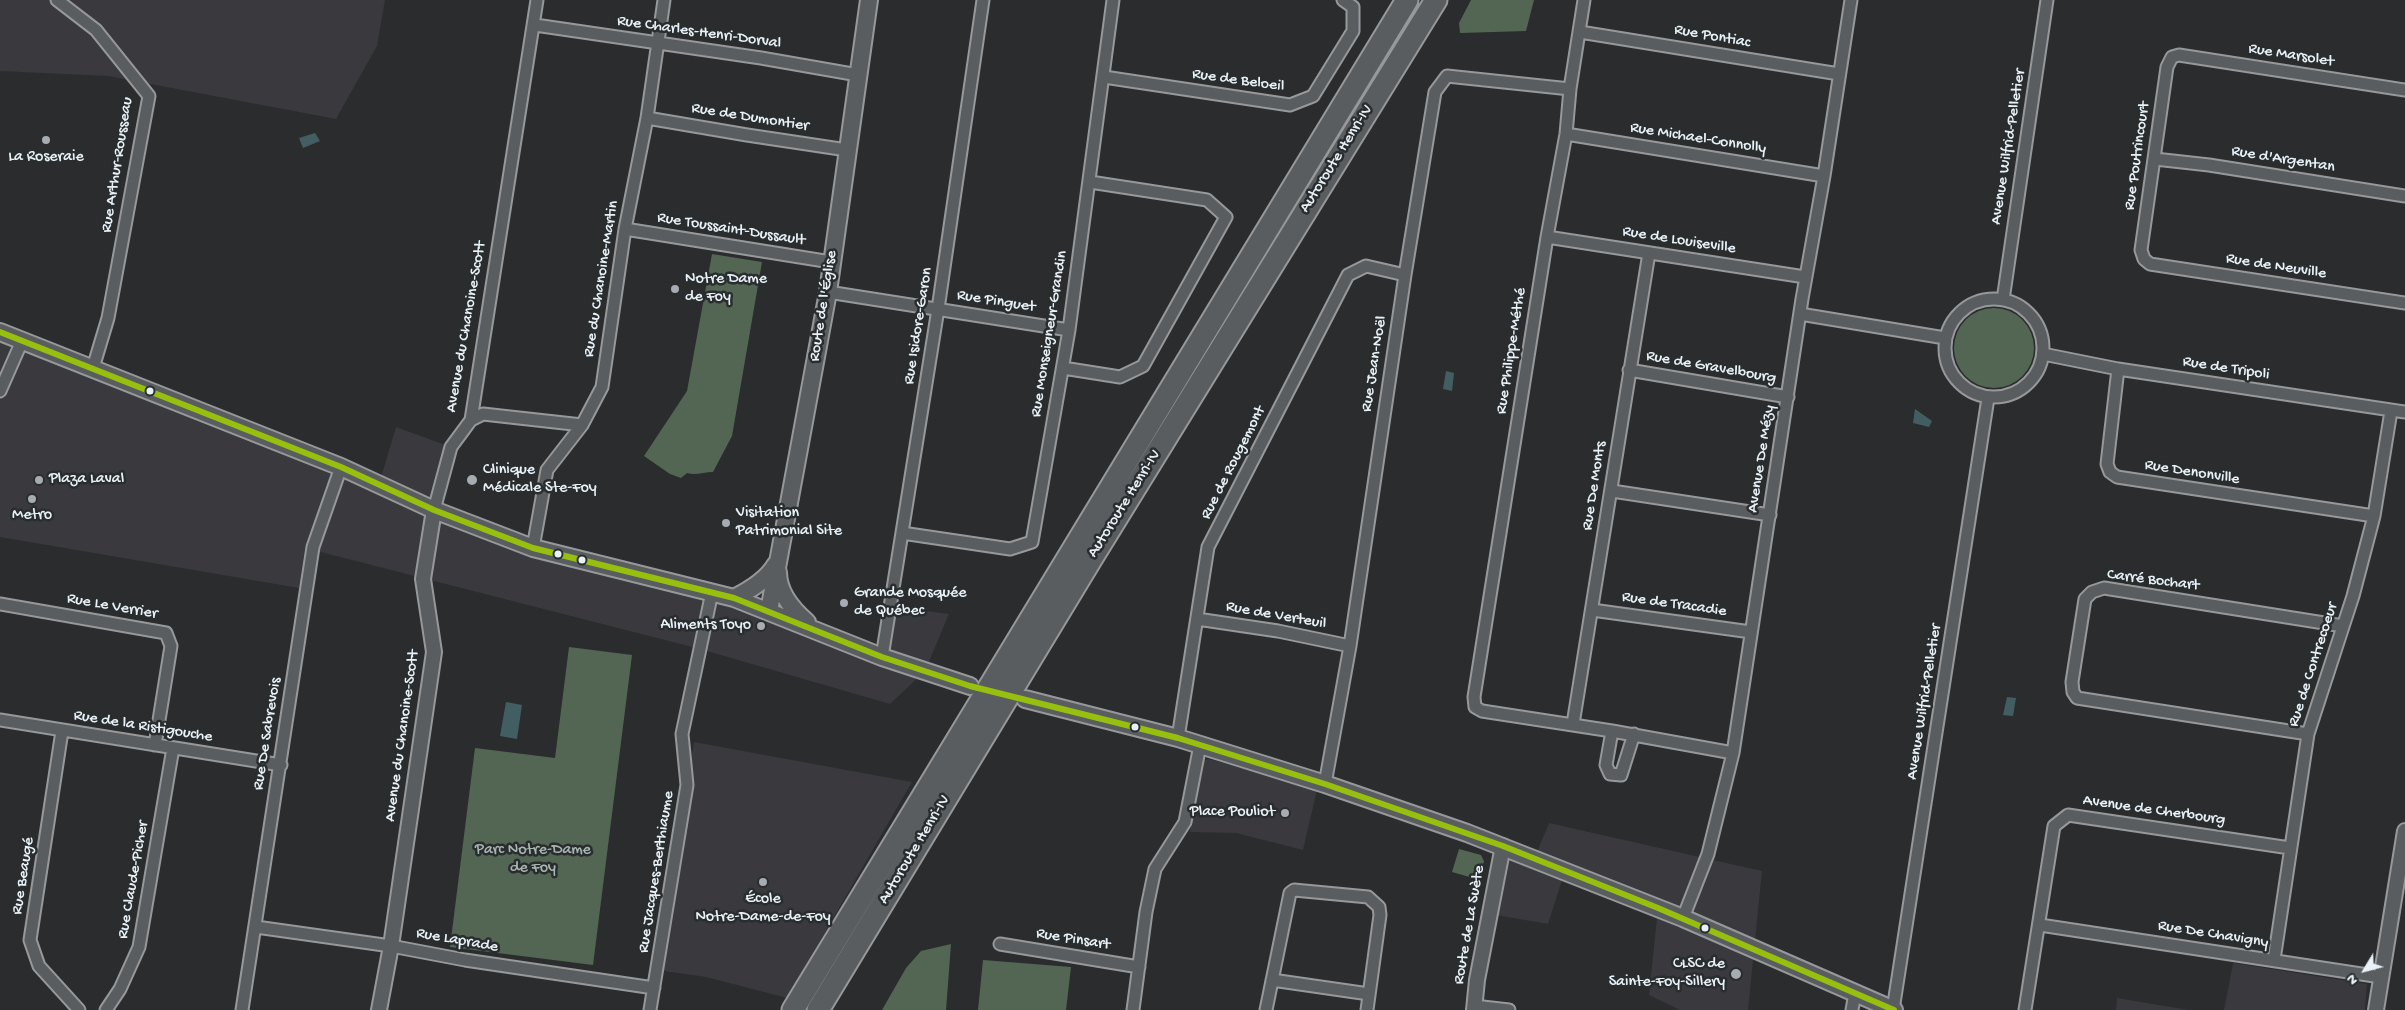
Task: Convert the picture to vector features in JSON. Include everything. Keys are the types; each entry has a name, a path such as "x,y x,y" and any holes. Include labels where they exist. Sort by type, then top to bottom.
{"highway":[{"path":"1370,59 1372,34 1392,0"},
{"name":"Autoroute Henri-IV","path":"794,1010 1407,0"},
{"name":"Autoroute Henri-IV","path":"818,1010 1090,561 1436,0"}],"main road":[{"name":"Route de l'Église","path":"769,610 828,292 869,0"},
{"path":"0,332 341,467 434,510 532,548 734,598 769,610 882,657 970,686"},
{"path":"734,598 752,589 772,572 777,562"},
{"path":"777,562 778,583 795,612 813,628"},
{"path":"1025,699 1178,738 1326,784 1503,846 1683,918 1893,1010"}],"street":[{"name":"Rue Arthur-Rousseau","path":"57,0 96,30 150,96 108,318 93,368"},
{"name":"Avenue du Chanoine-Scott","path":"379,1010 391,946 434,652 423,579 434,510 452,446 471,420 535,26 537,0"},
{"name":"Rue du Chanoine-Martin","path":"532,548 547,470 582,425 602,387 625,229 647,118 664,0"},
{"name":"Rue Isidore-Garon","path":"882,657 938,309 983,0"},
{"name":"Rue Monseigneur-Grandin","path":"902,533 1010,549 1032,542 1069,330 1113,0"},
{"name":"Rue de Beloeil","path":"1104,77 1290,105 1314,96 1353,31 1353,7 1343,0"},
{"name":"Rue Philippe-Méthé","path":"1573,724 1482,710 1475,707 1474,698 1547,237 1566,134 1570,89 1584,0"},
{"name":"Avenue De Mézy","path":"1683,918 1708,854 1733,753 1805,277 1824,176 1851,0"},
{"name":"Avenue Wilfrid-Pelletier","path":"2003,300 2048,0"},
{"name":"Rue Charles-Henri-Dorval","path":"535,26 761,58 858,75"},
{"name":"Rue Pontiac","path":"1580,32 1839,74"},
{"name":"Rue Marsolet","path":"2172,57 2179,56 2405,90"},
{"name":"Rue Poutrincourt","path":"2144,259 2140,250 2168,67 2172,57"},
{"name":"Rue Jean-Noël","path":"1326,784 1350,646 1405,275 1436,92 1447,76 1570,89"},
{"name":"Rue de Dumontier","path":"647,118 847,150"},
{"name":"Rue Michael-Connolly","path":"1566,134 1824,176"},
{"name":"Rue d'Argentan","path":"2155,160 2208,165 2405,196"},
{"path":"1063,368 1120,377 1143,366 1226,217 1207,200 1090,182"},
{"name":"Rue Toussaint-Dussault","path":"625,229 832,262"},
{"name":"Rue de Louiseville","path":"1547,237 1805,277"},
{"name":"Rue De Monts","path":"1573,724 1649,253"},
{"name":"Rue de Neuville","path":"2144,259 2150,264 2161,266 2405,303"},
{"name":"Rue de Rougemont","path":"1178,738 1208,548 1348,275 1366,266 1405,275"},
{"name":"Rue Pinguet","path":"828,292 1069,330"},
{"path":"1986,299 2003,300 2016,303 2028,312 2038,324 2043,339 2043,354 2038,369 2030,382 2017,392 2002,397 1988,398 1972,392 1959,382 1947,362 1945,338 1950,324 1959,312 1972,303 1986,299"},
{"path":"1800,314 1945,338"},
{"path":"0,391 22,341"},
{"name":"Rue de Tripoli","path":"2043,354 2118,370 2405,412"},
{"name":"Rue de Gravelbourg","path":"1629,370 1788,397"},
{"name":"Rue Denonville","path":"2118,370 2107,464 2110,472 2117,477 2374,516"},
{"name":"Avenue Wilfrid-Pelletier","path":"1893,1010 1988,398"},
{"name":"Rue de Contrecoeur","path":"2274,960 2308,734 2343,626 2374,516 2391,411"},
{"path":"471,420 484,414 582,425"},
{"name":"Rue De Sabrevois","path":"242,1010 281,766 313,547 341,467"},
{"path":"1612,491 1770,515"},
{"name":"Carré Bochart","path":"2308,734 2077,698 2073,692 2072,682 2084,599 2092,592 2104,588 2343,626"},
{"name":"Rue Jacques-Berthiaume","path":"650,1010 687,785 682,734 712,592"},
{"name":"Rue Le Verrier","path":"0,604 166,633 171,646 156,745"},
{"name":"Rue de Tracadie","path":"1592,610 1751,632"},
{"name":"Rue de Verteuil","path":"1197,619 1278,631 1350,646"},
{"name":"Rue de la Ristigouche","path":"0,720 281,766"},
{"path":"1573,724 1733,753"},
{"name":"Rue Beaugé","path":"62,731 30,940 39,966 79,1010"},
{"path":"1612,731 1606,765 1610,774 1621,775 1634,734"},
{"path":"1133,1010 1146,912 1155,869 1185,822 1200,745"},
{"name":"Rue Claude-Picher","path":"106,1010 120,989 139,947 173,748"},
{"name":"Avenue de Cherbourg","path":"2025,1010 2040,925 2043,890 2054,826 2068,815 2290,848"},
{"path":"2376,1010 2405,831"},
{"name":"Route de La Suète","path":"1474,1008 1477,980 1503,846"},
{"path":"1266,1010 1290,893 1294,890 1368,898 1379,907 1380,915 1367,1010"},
{"name":"Rue De Chavigny","path":"2040,925 2381,977"},
{"name":"Rue Laprade","path":"256,927 391,946 465,960 654,988"},
{"name":"Rue Pinsart","path":"1000,944 1139,967"},
{"path":"1272,980 1370,994"},
{"path":"1852,1010 1855,993"},
{"path":"1474,1008 1509,1010"}],"shaded area":[{"path":"0,0 385,0 377,46 336,119 108,76 0,71"},
{"path":"0,332 379,484 396,427 451,447 434,510 533,548 712,592 881,657 890,606 949,614 925,671 890,704 700,649 305,548 299,588 0,537"},
{"name":"École Notre-Dame-de-Foy","path":"694,742 912,782 787,998 706,977 657,970"},
{"name":"Place Pouliot","path":"1209,759 1317,790 1303,850 1236,833 1190,832 1203,761"},
{"path":"1549,823 1762,871 1748,1010 1680,1010 1649,995 1658,908 1565,871 1548,924 1490,914 1503,846 1534,859"},
{"path":"2233,963 2367,984 2365,1010 2224,1010"},
{"path":"2117,998 2189,1010 2116,1010"}],"green space":[{"path":"1471,0 1534,0 1526,31 1460,33 1459,23"},
{"path":"712,254 762,262 732,436 713,472 687,473 681,478 670,474 644,456 687,391"},
{"path":"1986,308 2002,308 2023,319 2034,340 2034,356 2023,377 2002,388 1986,388 1972,382 1960,370 1954,356 1954,340 1960,326 1972,314"},
{"name":"Parc Notre-Dame de Foy","path":"569,647 632,655 593,965 450,947 475,748 555,758"},
{"path":"1459,849 1481,855 1484,861 1480,880 1452,872"},
{"path":"951,944 946,1010 882,1010 906,968 921,951"},
{"path":"983,960 1071,967 1066,1010 978,1010"}],"water":[{"path":"315,133 320,141 303,148 299,138"},
{"path":"1446,371 1454,373 1452,391 1443,389"},
{"path":"1915,409 1932,421 1929,427 1913,423"},
{"path":"2007,697 2016,698 2013,716 2003,715"},
{"path":"506,702 522,705 517,739 500,736"}],"transit line":[{"path":"0,332 341,467 434,510 533,548 734,598 882,657 970,686 1178,738 1325,784 1503,846 1658,908 1894,1010"}],"place":[{"name":"La Roseraie","path":"46,140"},
{"name":"Notre Dame de Foy","path":"675,289"},
{"name":"Plaza Laval","path":"39,480"},
{"name":"Clinique Médicale Ste-Foy","path":"472,480"},
{"name":"Metro","path":"32,499"},
{"name":"Visitation Patrimonial Site","path":"726,523"},
{"name":"Grande Mosquée de Québec","path":"844,603"},
{"name":"Aliments Toyo","path":"761,626"},
{"name":"Place Pouliot","path":"1285,813"},
{"name":"École Notre-Dame-de-Foy","path":"763,882"},
{"name":"CLSC de Sainte-Foy-Sillery","path":"1736,974"}]}
